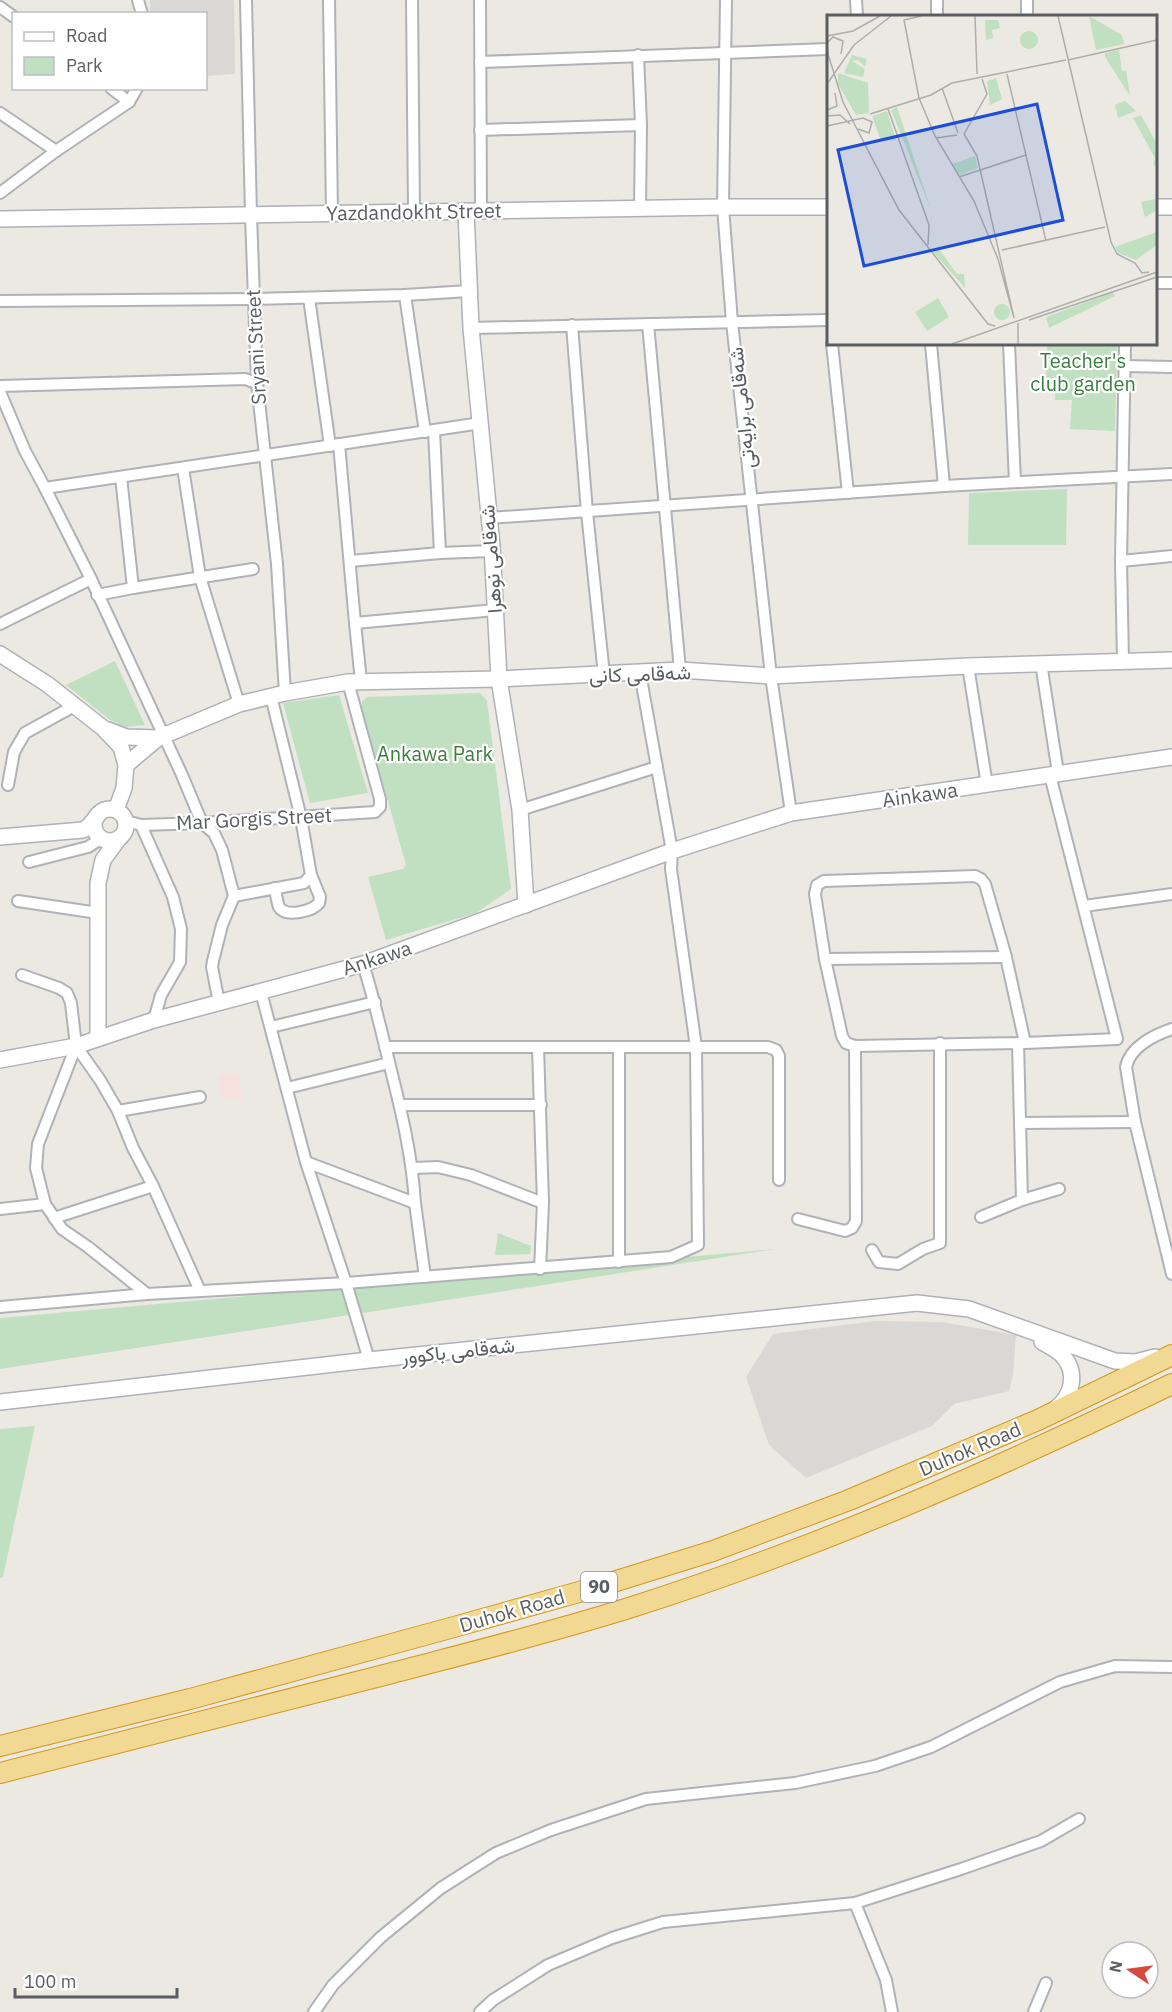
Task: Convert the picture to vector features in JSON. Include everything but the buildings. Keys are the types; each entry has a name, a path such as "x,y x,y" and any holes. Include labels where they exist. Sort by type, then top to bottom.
{"highway":[{"name":"Duhok Road","path":"0,1746 190,1699 454,1627 597,1587 712,1551 849,1500 1038,1420 1172,1353"},
{"name":"Duhok Road","path":"0,1773 152,1736 457,1656 632,1607 781,1556 991,1470 1172,1384"},
{"path":"454,1627 457,1656"}],"street":[{"name":"Sryani Street","path":"246,0 257,383 277,564 278,695 311,875 320,897 319,903 316,908 310,910 283,911 279,907 275,888"},
{"path":"329,0 332,213"},
{"path":"412,0 414,212"},
{"path":"480,0 482,211"},
{"name":"شەقامی برایەتی","path":"726,0 723,207 732,322 771,676 791,813"},
{"path":"856,0 857,15"},
{"path":"480,62 827,49"},
{"path":"638,55 641,125 640,208"},
{"path":"114,90 129,102"},
{"path":"0,193 56,151 129,102 136,90"},
{"path":"0,113 56,151"},
{"path":"480,130 641,125"},
{"name":"Yazdandokht Street","path":"0,219 827,207"},
{"name":"شەقامی نوهرا","path":"466,211 471,328 482,423 500,679 520,810 526,905"},
{"path":"0,301 254,300 469,291"},
{"path":"405,295 429,431 440,553"},
{"path":"309,298 335,445 350,561 355,623 355,682"},
{"path":"471,328 827,320"},
{"path":"648,324 680,670"},
{"path":"572,325 603,675"},
{"path":"832,345 848,494"},
{"path":"931,345 944,486"},
{"path":"1009,345 1015,482"},
{"path":"1123,661 1120,561 1125,345"},
{"path":"1124,366 1172,367"},
{"path":"0,386 245,379 257,383"},
{"path":"0,392 25,451 91,579 202,823 214,833 222,850 234,896 222,925 212,967 219,1003"},
{"path":"45,488 482,423"},
{"path":"183,468 200,577 238,704"},
{"path":"489,518 944,486 1172,474"},
{"path":"121,477 133,588"},
{"path":"350,561 492,551"},
{"path":"1120,561 1172,556"},
{"path":"97,596 253,569"},
{"path":"0,624 91,579"},
{"path":"355,623 495,610"},
{"path":"0,654 47,684 103,728 121,747 126,765 121,815 125,830 103,860 99,871 98,1037"},
{"name":"شەقامی کانی","path":"126,765 161,737 238,704 355,682 500,679 680,670 771,676 1041,663 1172,660"},
{"path":"1022,1200 1020,1123 1022,1043 1006,957 985,884 975,876 824,881 817,885 815,894 825,959 842,1036 846,1043 855,1046 1022,1043 1117,1039 1054,774 1041,663"},
{"path":"968,666 987,785"},
{"path":"0,1307 147,1294 346,1283 619,1262 671,1257 698,1245 696,1047 671,869 672,851 640,673"},
{"name":"Mar Gorgis Street","path":"121,815 141,825 301,818 375,812 380,807 355,682"},
{"path":"8,785 14,752 26,734 74,706"},
{"path":"103,728 126,737 161,737"},
{"name":"Ainkawa","path":"672,851 791,813 1172,758"},
{"path":"520,810 657,767"},
{"path":"0,837 83,830 106,809 121,815"},
{"path":"98,815 95,819 95,829 102,838 111,840 119,837"},
{"path":"141,825 173,897 181,929 180,962 161,995 154,1020"},
{"path":"28,862 88,847 102,838"},
{"name":"Ankawa","path":"76,1046 154,1020 363,964 672,851"},
{"path":"234,896 304,883 311,875"},
{"path":"1084,906 1172,894"},
{"path":"18,901 98,913"},
{"path":"825,959 1006,957"},
{"path":"363,964 375,1002 413,1168 415,1203 425,1277"},
{"path":"22,975 67,993 71,1003 76,1046 38,1144 36,1168 45,1204 62,1229 147,1294"},
{"path":"261,992 306,1162 369,1360"},
{"path":"271,1027 375,1002"},
{"path":"1172,1029 1133,1050 1127,1058 1127,1076 1134,1122 1170,1254 1172,1274"},
{"path":"872,1250 879,1262 897,1264 923,1249 940,1243 940,1043"},
{"path":"0,1060 76,1046"},
{"path":"76,1046 118,1111 200,1291"},
{"path":"798,1219 845,1231 852,1228 856,1221 855,1046"},
{"path":"385,1047 768,1047 776,1050 779,1056 780,1180"},
{"path":"538,1047 543,1203 540,1269"},
{"path":"619,1047 619,1262"},
{"path":"287,1088 389,1063"},
{"path":"118,1111 200,1097"},
{"path":"400,1105 541,1104"},
{"path":"1020,1123 1134,1122"},
{"path":"306,1162 415,1203"},
{"path":"413,1168 438,1167 471,1175 543,1203"},
{"path":"54,1218 153,1186"},
{"path":"981,1217 1022,1200 1059,1189"},
{"path":"0,1209 45,1204"},
{"name":"شەقامی باکوور","path":"0,1402 369,1360 917,1303 969,1309 1014,1324"},
{"path":"1014,1324 1115,1361 1135,1362 1172,1353"},
{"path":"1014,1324 1059,1352 1068,1363 1072,1374 1067,1398 1059,1407 1038,1420"},
{"path":"314,2012 333,1985 381,1937 441,1888 496,1853 551,1830 646,1799 795,1783 876,1766 931,1747 1060,1682 1115,1666 1172,1667"},
{"path":"480,2012 493,2000 548,1965 612,1938 663,1922 855,1903 1041,1841 1079,1819"},
{"path":"855,1903 886,1980 892,2012"},
{"path":"1034,2012 1046,1983"}],"shaded area":[{"path":"150,0 234,0 235,74 207,76 207,12 150,12"},
{"path":"240,1074 241,1097 221,1098 220,1075"},
{"path":"875,1321 942,1322 1016,1335 1013,1375 1009,1391 954,1404 932,1426 806,1478 769,1445 746,1377 773,1334"}],"green space":[{"name":"Teacher's club garden","path":"1047,345 1117,345 1115,431 1070,429 1072,400 1055,400 1055,393 1046,392"},
{"path":"1067,489 1066,545 968,545 969,493"},
{"path":"115,661 145,725 125,727 110,720 66,685"},
{"name":"Ankawa Park","path":"480,693 487,701 511,889 476,913 386,940 368,877 403,869 406,865 362,709 362,702 367,697"},
{"path":"339,695 368,793 310,803 283,703"},
{"path":"498,1233 531,1246 530,1254 495,1255"},
{"path":"776,1249 0,1369 0,1318"},
{"path":"35,1426 3,1577 0,1578 0,1429"}]}
